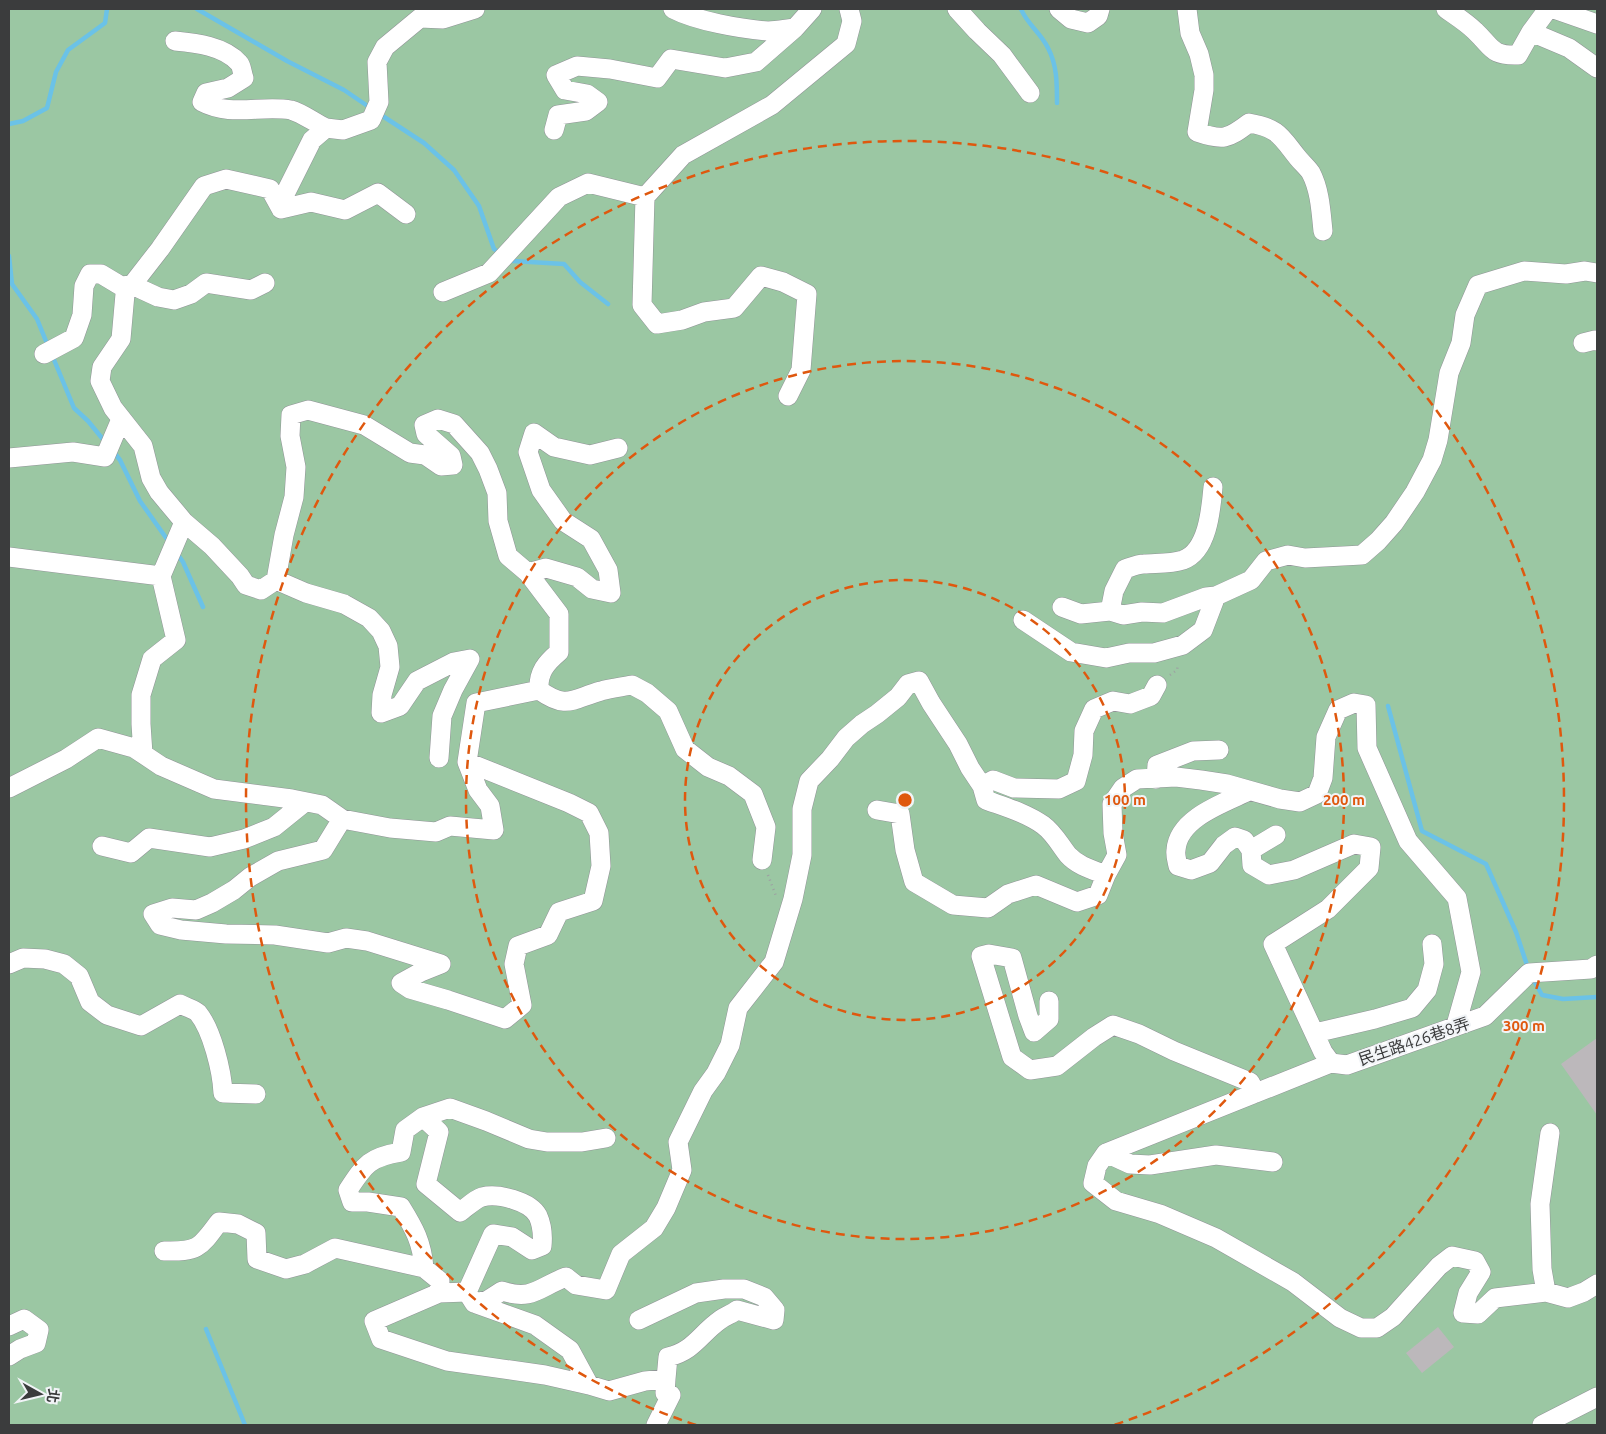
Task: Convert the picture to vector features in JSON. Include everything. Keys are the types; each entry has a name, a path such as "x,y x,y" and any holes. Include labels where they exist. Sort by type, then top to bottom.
{"street":[{"path":"175,41 190,42 225,52 240,64 244,78 228,88 206,93 202,102 213,108 292,110 326,128 343,130 371,120 379,102 376,62 385,47 420,18 443,19 475,9"},
{"path":"673,9 686,15 735,26 768,31 795,28"},
{"path":"554,130 558,115 586,112 598,102 587,94 564,90 556,74 577,66 610,69 657,78 671,59 725,68 756,62 795,28 812,9"},
{"path":"788,396 801,370 807,294 783,282 761,276 734,308 704,312 682,320 657,324 642,304 645,197 683,155 772,105 846,44 852,21 849,9"},
{"path":"957,9 1002,55 1030,92"},
{"path":"1059,9 1071,19 1088,23 1098,16 1100,9"},
{"path":"1187,9 1190,33 1199,54 1204,75 1204,90 1197,132 1212,137 1225,138 1250,123 1266,125 1276,132 1311,173 1319,201 1323,231"},
{"path":"1446,9 1476,31 1486,45 1503,56 1518,55 1531,32 1548,9"},
{"path":"1554,9 1597,24"},
{"path":"1531,32 1569,48 1597,68"},
{"path":"1569,48 1597,52"},
{"path":"281,208 284,196 312,140 326,128"},
{"path":"281,208 270,189 226,179 204,186 160,249 125,294 122,339 102,367 100,380 113,408 142,446 151,478 181,529 218,552 246,584 261,590 276,580 284,535 294,497 296,466 290,436 291,415 308,410 364,425 410,453 424,455 442,466 453,466 451,456 426,434 424,425 438,419 454,424 480,453 488,469 497,493 498,521 508,556 528,573 560,614 559,652 545,664 538,680 539,690"},
{"path":"444,292 489,274 559,197 588,183 645,197"},
{"path":"281,208 311,202 345,210 378,193 406,214"},
{"path":"1062,607 1081,614 1110,611 1123,614 1142,612 1163,613 1206,597 1216,596 1250,580 1266,561 1288,555 1305,558 1362,555 1378,541 1403,511 1432,460 1438,440 1449,373 1461,343 1465,315 1478,286 1524,271 1566,274 1585,271 1597,273"},
{"path":"1577,272 1597,283"},
{"path":"51,349 74,338 82,315 84,286 90,274 101,274 121,286 132,285 158,297 174,300 191,294 206,283 251,290 265,283"},
{"path":"9,458 73,452 105,457 121,419"},
{"path":"528,573 546,568 577,578 592,589 611,593 608,570 591,540 563,521 541,490 528,452 534,434 554,447 590,455 618,448"},
{"path":"1110,611 1114,591 1125,569 1142,564 1184,560 1197,551 1205,534 1213,487"},
{"path":"143,754 141,695 152,659 176,640 161,576 181,529"},
{"path":"9,557 161,576"},
{"path":"276,580 306,593 344,604 369,618 381,631 388,646 390,667 382,695 381,713 400,706 417,681 454,662 470,659 453,690 442,716 440,758"},
{"path":"1023,620 1071,652 1106,658 1129,653 1154,653 1183,645 1203,630 1216,596"},
{"path":"666,1379 645,1381 609,1391 590,1385 545,1376 447,1361 381,1339 374,1321 439,1293 488,1300 502,1291 514,1295 531,1295 566,1277 576,1285 606,1290 621,1254 654,1228 666,1208 682,1170 678,1142 703,1091 716,1073 730,1045 738,1008 774,962 793,899 802,855 802,809 810,781 830,760 846,738 898,697 908,684 919,681 982,786 986,800 1022,814 1044,826 1059,840 1069,856 1086,868 1106,875"},
{"path":"9,788 66,759 98,738 134,748 161,766 214,789 322,805 342,819 390,828 436,832 450,826 494,830 490,806 478,790 467,762 476,702 539,690 553,700 575,701 600,691 632,685 647,693 668,711 685,749 708,767 729,776 753,794 766,827 762,860"},
{"path":"982,786 993,780 1014,788 1059,789 1076,781 1082,755 1084,731 1094,709 1113,701 1130,704 1151,696 1157,685"},
{"path":"877,810 900,814 905,850 914,882 952,905 988,908 1008,894 1036,885 1077,902 1098,895 1116,855 1112,804 1123,788 1137,779 1176,777 1226,784 1280,799 1300,802 1317,794 1323,778 1326,737 1338,710 1354,703 1366,705 1367,748 1408,840 1457,898 1471,972 1456,1025"},
{"path":"1156,779 1157,765 1193,751 1218,750"},
{"path":"342,819 322,850 278,861 250,877 234,890 196,910 172,908 153,914 160,926 181,930 226,934 275,935 328,943 346,938 367,941 441,964 400,982 410,989 505,1019 522,1005 514,964 518,946 548,935 559,912 593,901 601,866 599,833 589,813 569,803 467,762"},
{"path":"1249,791 1204,811 1183,830 1176,850 1178,866 1191,870 1210,863 1224,845 1235,837 1244,840 1251,850 1252,866 1269,875 1294,870 1354,844 1370,847 1369,868 1328,909 1273,944 1331,1063"},
{"path":"102,846 130,853 149,838 210,847 244,839 274,827 305,802"},
{"path":"1251,850 1276,835"},
{"path":"1315,1033 1412,1008 1427,990 1434,964 1432,944"},
{"path":"1049,1001 1049,1019 1034,1032 1012,958 989,954 982,956 1012,1057 1030,1070 1057,1066 1094,1037 1113,1025 1139,1034 1174,1051 1250,1082 1256,1093"},
{"path":"9,964 23,958 45,959 64,964 79,976 90,1002 107,1015 141,1026 180,1004 197,1012 209,1034 222,1074 223,1093 256,1094"},
{"name":"民生路426巷8弄","path":"1106,1153 1331,1063 1347,1065 1485,1016 1529,973 1591,969 1597,965"},
{"path":"424,1268 422,1249 411,1223 401,1207 368,1202 352,1202 348,1190 363,1167 383,1155 401,1152 405,1130 423,1117 450,1108 529,1139 547,1142 582,1142 606,1138"},
{"path":"423,1117 438,1132 426,1184 460,1212 482,1197 502,1197 523,1202 537,1214 543,1232 542,1246 532,1250 512,1237 493,1234 471,1298"},
{"path":"1546,1292 1542,1269 1540,1204 1550,1133"},
{"path":"1274,1162 1216,1155 1150,1165 1130,1164 1106,1153 1097,1166 1093,1183 1116,1202 1160,1214 1216,1238 1293,1282 1340,1318 1361,1328 1377,1328 1393,1317 1439,1266 1452,1256 1476,1261 1481,1272 1468,1293 1463,1313 1478,1314 1495,1298 1546,1292 1568,1298 1584,1292 1597,1284"},
{"path":"164,1251 183,1252 201,1246 219,1222 238,1224 256,1233 257,1259 286,1268 305,1264 335,1248 424,1268 440,1281 439,1293"},
{"path":"639,1320 696,1292 724,1288 744,1289 764,1297 775,1310 774,1320 737,1310 719,1321 703,1337 681,1354 668,1356 665,1393 671,1394 656,1425"},
{"path":"471,1298 535,1324 570,1350 590,1385"},
{"path":"9,1326 24,1319 39,1330 36,1343 20,1349 9,1356"},
{"path":"1542,1425 1597,1396"}],"path":[{"path":"1157,685 1177,670 1183,645"},
{"path":"762,860 780,904 785,923"}],"green space":[{"path":"9,9 1597,9 1597,1425 9,1425"}],"building":[{"path":"1597,1038 1597,1115 1561,1064"},
{"path":"1438,1327 1454,1347 1422,1373 1406,1353"}],"waterway":[{"path":"9,124 23,121 47,108 56,72 68,50 105,23 107,9"},
{"path":"197,9 287,61 344,90 372,109"},
{"path":"1021,9 1051,54 1056,74 1057,103"},
{"path":"378,113 424,143 454,170 479,206 494,249 500,253"},
{"path":"9,256 12,284 37,319 48,346"},
{"path":"509,259 513,261 564,264 580,282 608,304"},
{"path":"52,355 74,408 88,421 106,443"},
{"path":"113,451 120,460 140,501 169,542"},
{"path":"176,552 183,562 203,607"},
{"path":"1388,706 1422,831 1486,864 1516,932 1528,968"},
{"path":"1532,977 1542,995 1563,999 1597,997"},
{"path":"206,1329 245,1425"}]}
